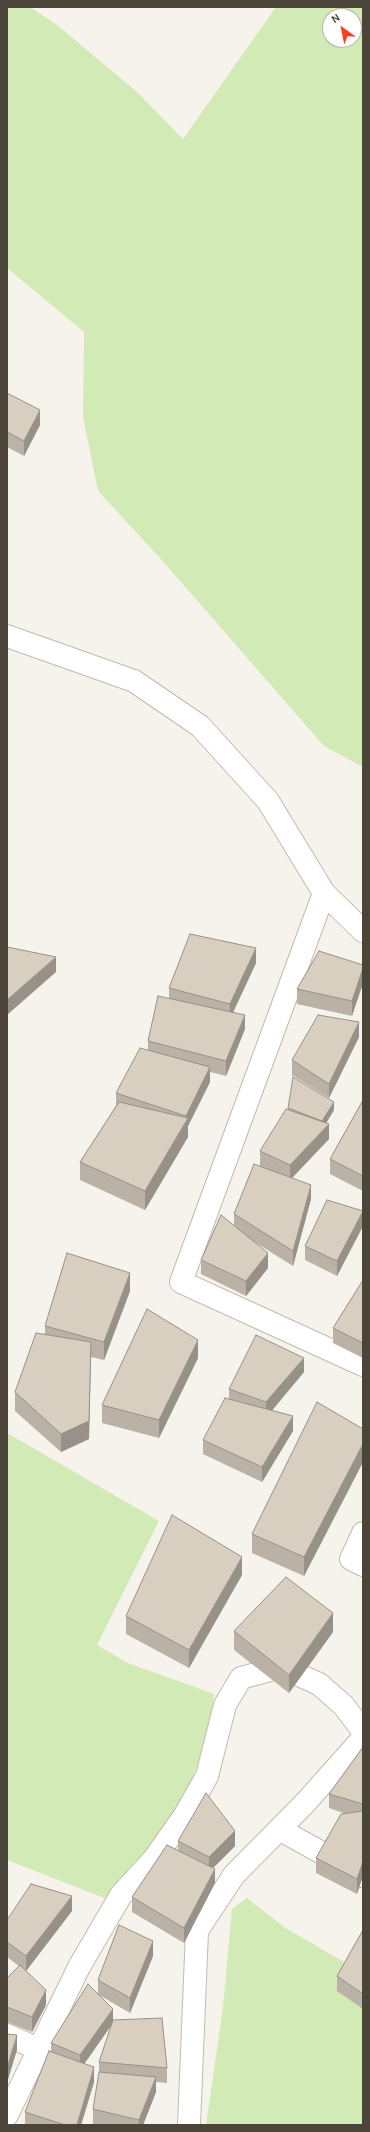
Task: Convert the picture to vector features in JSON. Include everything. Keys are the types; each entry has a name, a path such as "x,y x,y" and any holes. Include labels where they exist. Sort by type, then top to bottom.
{"street":[{"path":"7,636 134,681 200,726 268,800 324,893 363,931"},
{"path":"324,893 181,1282 363,1365"},
{"path":"363,1533 351,1560 363,1565"},
{"path":"7,2114 79,1968 122,1895 154,1859 185,1815 207,1776 225,1705 241,1678 282,1667 319,1684 344,1705 363,1731"},
{"path":"189,2125 197,1932 234,1875 279,1829 363,1738"},
{"path":"279,1829 363,1876"},
{"path":"7,2035 38,2049"}],"green space":[{"path":"7,7 30,7 57,25 136,91 183,139 276,7 363,7 363,767 324,746 160,558 98,491 83,417 84,332 7,268"},
{"path":"7,1433 159,1521 97,1645 128,1663 214,1694 212,1725 185,1798 137,1866 107,1899 7,1860"},
{"path":"247,1898 284,1927 363,1973 363,2125 206,2125 223,2007 232,1909"}],"building":[{"path":"7,393 40,410 24,441 7,432"},
{"path":"190,934 256,948 230,1004 169,988"},
{"path":"7,947 56,957 7,1000"},
{"path":"319,951 363,965 352,1001 297,989"},
{"path":"158,996 245,1015 226,1061 148,1041"},
{"path":"318,1015 359,1022 329,1084 292,1060"},
{"path":"140,1048 210,1067 186,1116 116,1093"},
{"path":"293,1077 334,1102 322,1121 288,1108"},
{"path":"363,1100 363,1176 330,1159"},
{"path":"119,1102 188,1118 145,1191 80,1162"},
{"path":"286,1109 329,1124 290,1165 260,1151"},
{"path":"254,1164 311,1185 293,1251 234,1214"},
{"path":"327,1200 363,1211 337,1261 305,1246"},
{"path":"221,1215 268,1253 246,1281 201,1260"},
{"path":"67,1253 130,1273 104,1342 45,1326"},
{"path":"363,1280 363,1343 333,1328"},
{"path":"147,1309 198,1340 159,1420 102,1405"},
{"path":"36,1333 91,1342 89,1421 61,1434 15,1392"},
{"path":"256,1335 304,1358 266,1402 229,1389"},
{"path":"225,1398 293,1416 262,1467 203,1440"},
{"path":"317,1402 363,1429 363,1444 304,1557 252,1534"},
{"path":"172,1515 242,1557 189,1650 126,1616"},
{"path":"286,1577 333,1613 289,1675 234,1631"},
{"path":"363,1747 363,1804 329,1794"},
{"path":"206,1793 235,1831 209,1857 178,1841"},
{"path":"363,1811 363,1861 357,1879 316,1858 341,1814"},
{"path":"167,1845 215,1869 184,1928 132,1897"},
{"path":"31,1884 72,1896 26,1956 7,1942 7,1920"},
{"path":"119,1925 153,1941 130,1998 98,1980"},
{"path":"363,1930 363,1994 337,1976"},
{"path":"20,1965 46,1990 32,2017 7,2007 7,1978"},
{"path":"88,1984 113,2009 80,2055 51,2043"},
{"path":"162,2018 167,2068 99,2062 113,2020"},
{"path":"7,2034 17,2035 7,2068"},
{"path":"49,2051 94,2067 77,2125 65,2125 25,2112"},
{"path":"99,2072 156,2077 139,2120 93,2109"}]}
